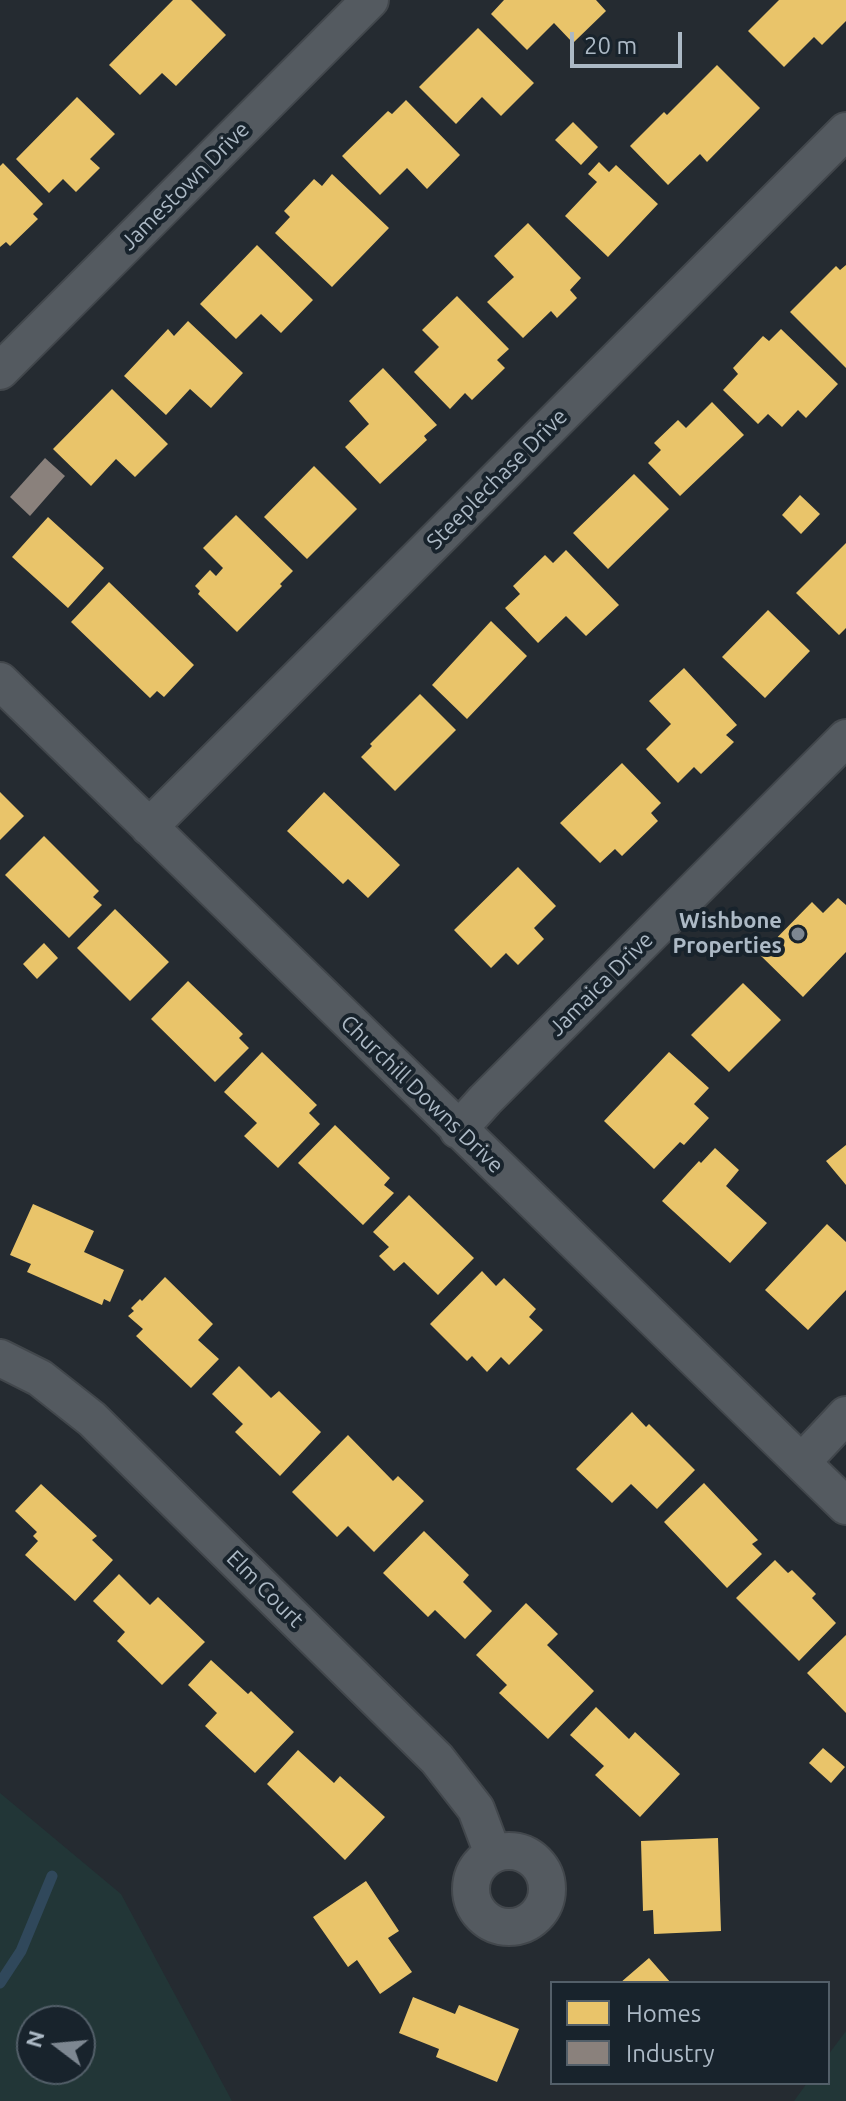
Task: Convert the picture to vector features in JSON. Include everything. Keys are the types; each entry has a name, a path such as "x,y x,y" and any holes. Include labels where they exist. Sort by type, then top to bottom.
{"street":[{"name":"Jamestown Drive","path":"0,371 370,0"},
{"name":"Steeplechase Drive","path":"149,827 846,131"},
{"name":"Churchill Downs Drive","path":"0,681 846,1506"},
{"name":"Jamaica Drive","path":"458,1130 846,738"},
{"name":"Elm Court","path":"0,1358 40,1378 92,1419 437,1759 476,1809 493,1854"},
{"path":"802,1462 846,1415"}],"green space":[{"path":"0,1793 121,1894 232,2101 0,2101"},
{"path":"846,2031 846,2101 794,2101 806,2085 830,2085 830,2052"}],"building: Homes":[{"path":"173,0 191,0 226,35 176,86 162,73 140,95 109,65"},
{"path":"504,0 596,0 606,11 573,43 554,23 527,50 491,14"},
{"path":"779,0 846,0 846,21 822,45 814,37 784,67 748,31"},
{"path":"478,28 534,83 501,116 482,97 456,124 419,87"},
{"path":"717,65 760,108 707,162 700,154 668,185 630,146 664,112 667,115"},
{"path":"77,97 115,134 90,159 100,168 76,192 63,179 49,193 16,159"},
{"path":"406,100 460,155 427,189 407,168 380,195 342,156 388,111 392,114"},
{"path":"573,122 598,147 581,165 555,140"},
{"path":"599,162 609,172 616,165 658,204 608,257 565,216 597,182 588,174"},
{"path":"3,163 43,204 33,214 38,219 10,246 6,242 0,247 0,166"},
{"path":"332,174 389,228 332,287 275,233 290,217 284,211 314,179 322,186"},
{"path":"528,223 581,278 570,290 577,298 557,318 551,311 523,338 487,302 514,277 494,256"},
{"path":"257,245 313,300 281,333 261,314 236,339 200,304"},
{"path":"846,265 846,368 790,312 836,266 840,270"},
{"path":"457,296 509,349 497,360 505,368 472,400 465,393 450,409 414,372 439,347 422,330"},
{"path":"188,321 243,373 211,408 190,389 166,415 124,376 168,329 174,336"},
{"path":"781,329 838,384 806,418 798,410 782,427 768,414 758,424 723,390 738,374 733,368 763,336 769,341"},
{"path":"383,368 437,425 424,436 427,440 380,484 345,447 369,424 349,401"},
{"path":"112,389 168,444 135,477 116,459 91,486 53,449"},
{"path":"712,402 744,435 680,496 648,463 661,450 654,443 678,420 686,428"},
{"path":"314,466 357,509 307,559 264,517"},
{"path":"634,474 669,509 608,569 573,533"},
{"path":"800,495 820,514 801,534 782,515"},
{"path":"236,515 293,571 237,632 198,594 200,591 195,586 210,570 216,576 223,568 203,548"},
{"path":"48,517 104,568 68,608 12,557"},
{"path":"846,543 846,628 839,635 796,593"},
{"path":"566,550 619,605 586,636 566,616 538,643 505,608 520,594 513,586 545,555 553,563"},
{"path":"109,582 194,665 164,697 157,691 150,698 71,622"},
{"path":"768,610 810,651 765,698 722,657"},
{"path":"491,621 527,656 467,719 432,685"},
{"path":"684,668 737,725 726,735 734,742 701,774 694,767 678,783 646,749 671,724 649,701"},
{"path":"420,694 456,730 395,791 361,757"},
{"path":"622,763 661,803 651,813 658,821 622,856 615,849 600,863 560,823"},
{"path":"0,792 24,816 0,840"},
{"path":"324,792 400,865 368,898 348,879 343,884 287,831"},
{"path":"44,836 99,891 93,897 102,905 69,938 5,875"},
{"path":"518,867 556,906 534,928 544,939 518,965 506,953 491,968 454,930"},
{"path":"838,898 846,905 846,952 803,997 760,955 812,902 823,913"},
{"path":"115,909 169,962 130,1001 77,948"},
{"path":"44,943 58,958 37,979 23,964"},
{"path":"188,981 243,1034 239,1038 249,1048 215,1082 151,1019"},
{"path":"743,983 781,1020 729,1072 691,1035"},
{"path":"262,1052 317,1105 309,1113 320,1124 278,1168 244,1136 257,1123 224,1092"},
{"path":"669,1052 709,1088 694,1104 709,1118 684,1145 680,1142 654,1169 604,1121"},
{"path":"335,1125 390,1178 384,1185 394,1193 363,1225 298,1163"},
{"path":"846,1145 846,1185 826,1161"},
{"path":"715,1148 739,1170 726,1186 767,1223 730,1263 662,1201"},
{"path":"409,1195 474,1258 438,1295 404,1262 394,1271 379,1256 389,1247 373,1232"},
{"path":"33,1204 94,1231 84,1252 124,1270 110,1302 104,1299 102,1305 27,1272 31,1264 10,1255"},
{"path":"827,1224 846,1242 846,1290 808,1330 765,1290"},
{"path":"482,1271 496,1286 504,1278 536,1309 529,1317 543,1330 509,1365 501,1357 487,1372 472,1356 467,1361 430,1324"},
{"path":"165,1277 213,1324 198,1340 219,1359 191,1388 136,1336 143,1329 128,1316 134,1311 131,1308"},
{"path":"239,1366 271,1398 279,1391 321,1432 280,1476 235,1432 243,1424 212,1394"},
{"path":"632,1412 646,1427 649,1424 695,1470 657,1509 631,1484 612,1503 576,1469"},
{"path":"348,1435 393,1481 398,1476 424,1501 374,1552 348,1526 337,1537 292,1492"},
{"path":"704,1483 758,1540 752,1544 762,1554 727,1588 664,1522"},
{"path":"41,1484 97,1536 92,1540 113,1560 75,1601 25,1555 38,1541 33,1536 37,1532 15,1511"},
{"path":"424,1531 469,1575 463,1582 492,1611 465,1639 435,1610 428,1617 383,1573"},
{"path":"775,1560 788,1573 792,1570 816,1594 812,1598 836,1623 799,1661 736,1598"},
{"path":"119,1574 150,1605 158,1597 205,1642 162,1685 117,1641 125,1632 93,1601"},
{"path":"526,1603 558,1634 547,1645 594,1691 548,1739 499,1693 507,1685 476,1655"},
{"path":"846,1635 846,1713 807,1673"},
{"path":"211,1660 248,1694 251,1691 294,1732 255,1773 205,1726 217,1713 188,1685"},
{"path":"596,1707 629,1739 635,1732 680,1774 640,1817 595,1775 604,1766 570,1735"},
{"path":"823,1748 845,1767 831,1783 809,1763"},
{"path":"298,1750 334,1783 340,1776 385,1817 345,1860 267,1784"},
{"path":"718,1838 721,1931 654,1934 653,1910 643,1911 641,1841"},
{"path":"366,1881 399,1931 388,1938 412,1972 380,1994 357,1960 348,1967 313,1917"},
{"path":"649,1958 669,1981 622,1981"},
{"path":"413,1997 455,2014 459,2005 519,2029 497,2082 436,2057 439,2049 399,2033"}],"building: Industry":[{"path":"45,458 65,476 30,516 10,497"}],"waterway":[{"path":"0,1983 21,1951 52,1876"}],"place":[{"name":"Wishbone Properties","path":"798,934"}]}
